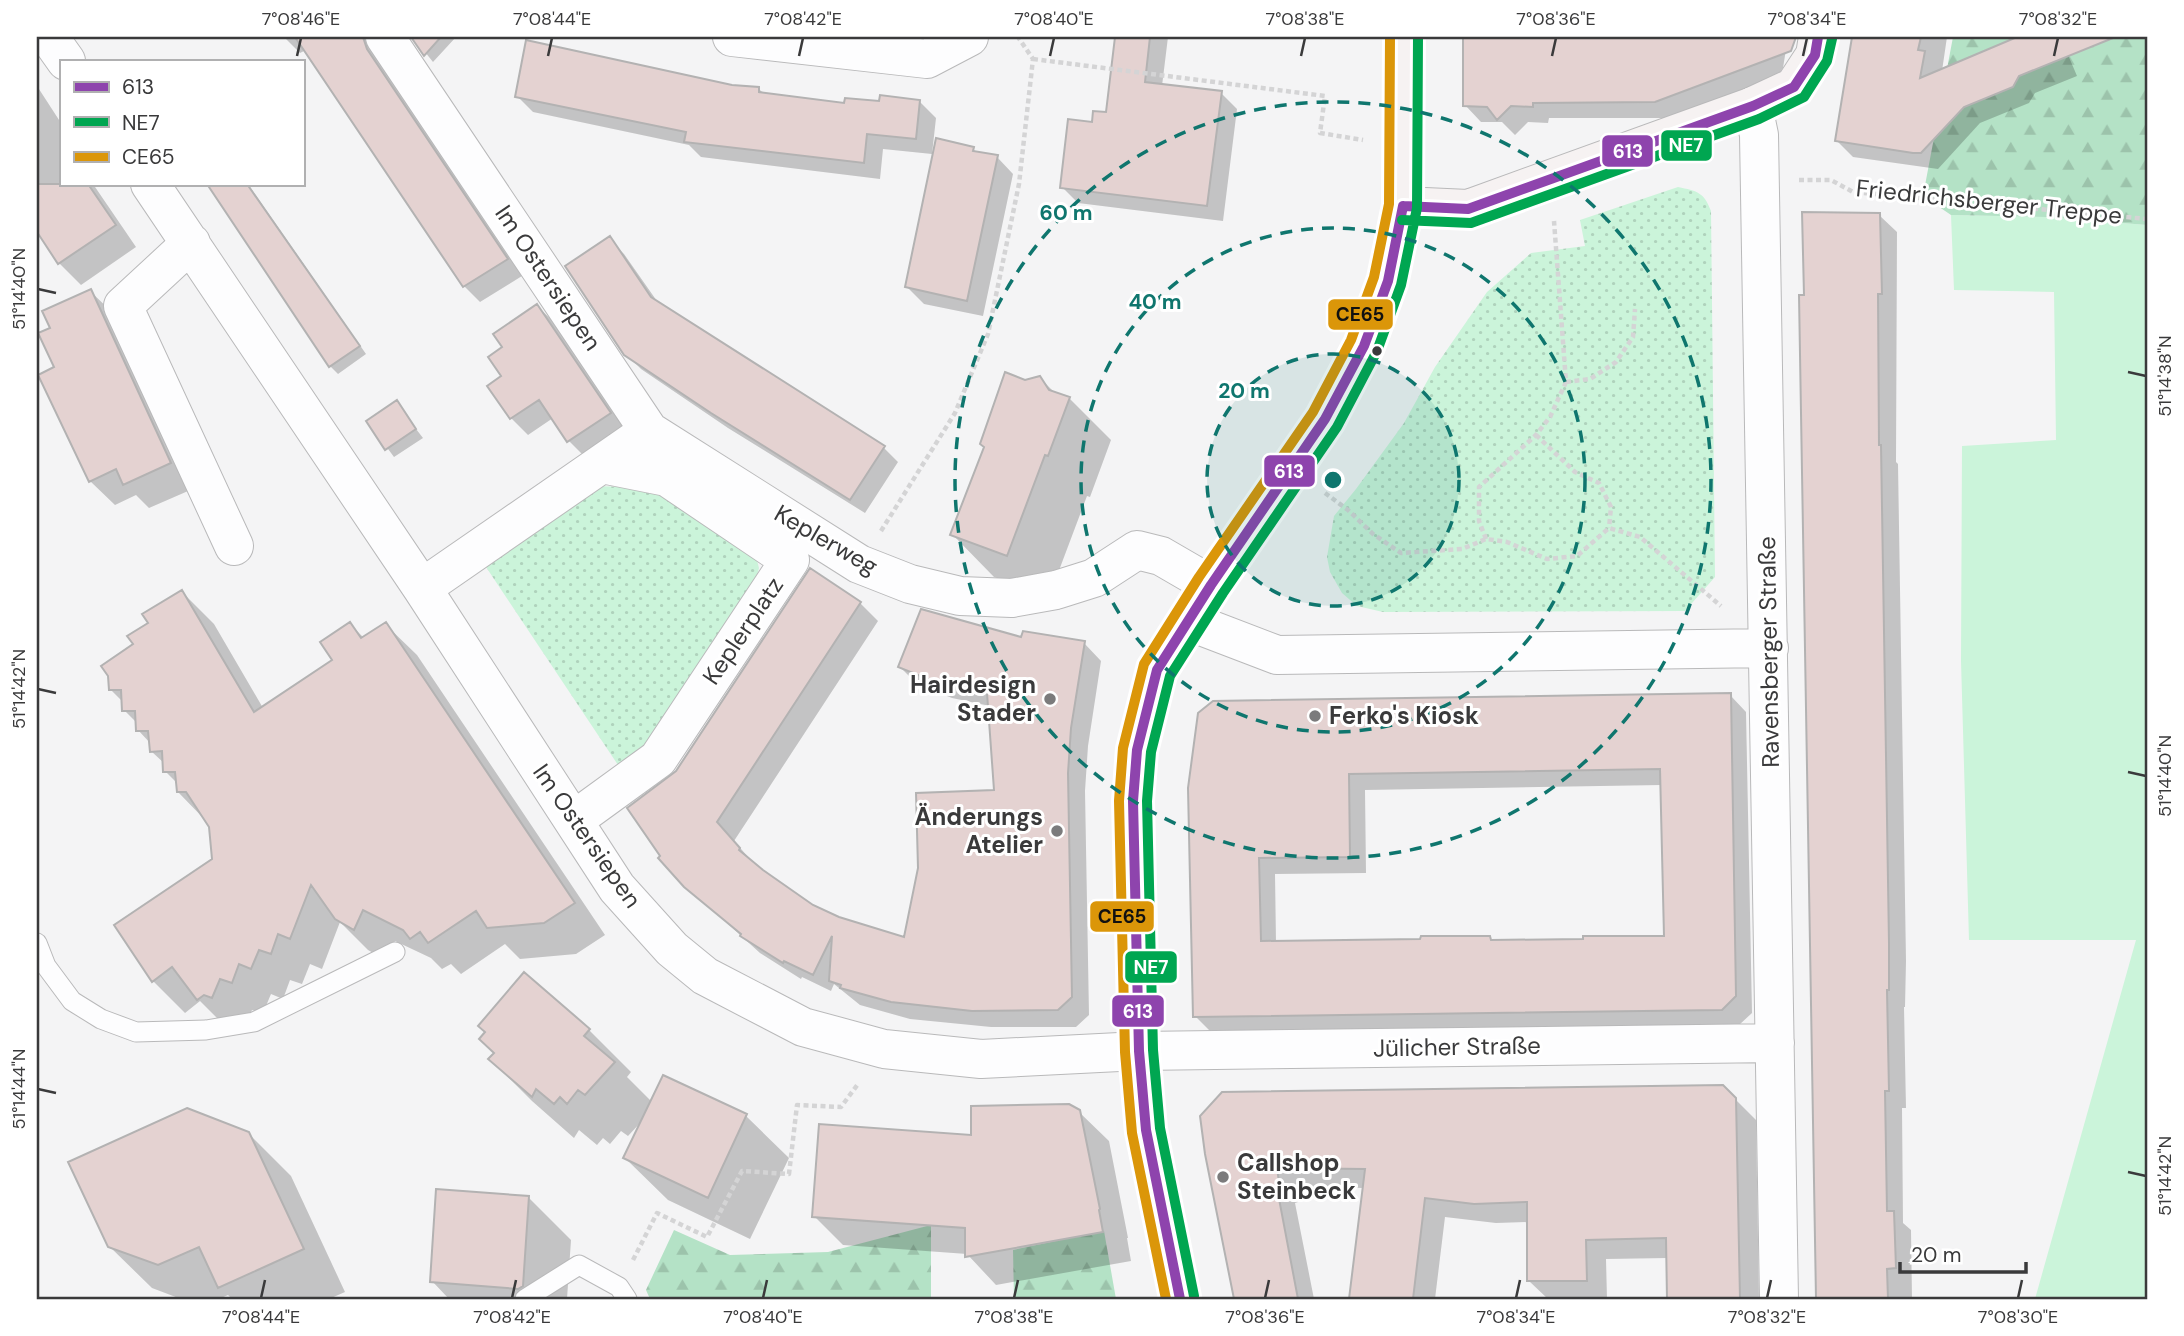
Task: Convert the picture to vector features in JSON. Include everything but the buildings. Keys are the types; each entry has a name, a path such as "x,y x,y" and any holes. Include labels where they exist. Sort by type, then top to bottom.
{"main road":[{"path":"1180,1299 1146,1130 1139,1051 1133,826 1137,750 1157,670 1211,585 1325,419 1364,346 1388,281 1403,206 1404,37"},
{"path":"1403,206 1468,209 1753,106 1794,87 1815,55 1818,37"}],"street":[{"path":"49,37 65,60"},
{"name":"Im Ostersiepen","path":"385,37 649,431"},
{"path":"732,37 927,59 969,37"},
{"name":"Ravensberger Straße","path":"1753,106 1759,135 1779,1299"},
{"name":"Im Ostersiepen","path":"151,186 422,588 618,888 671,949 705,976 803,1027 884,1049 981,1059 1139,1051"},
{"path":"191,243 123,306 234,546"},
{"path":"422,588 649,431"},
{"name":"Keplerweg","path":"649,431 859,564 910,584 960,596 1012,598 1056,590 1094,578 1137,550 1161,556 1211,585"},
{"name":"Keplerplatz","path":"574,820 658,759 790,560 667,477 602,464"},
{"path":"1188,621 1277,655 1769,648"},
{"name":"Jülicher Straße","path":"1139,1051 1775,1042"}],"lane":[{"path":"37,943 46,966 72,1001 101,1019 136,1032 206,1030 254,1022 395,952"},
{"path":"525,1299 579,1265 623,1293"}],"path":[{"path":"885,524 955,413 988,334 1019,184 1033,59 1018,37"},
{"path":"1033,59 1325,96 1321,133 1345,136"},
{"name":"Friedrichsberger Treppe","path":"1831,180 1853,192 2147,219"},
{"path":"1486,539 1479,521 1479,488 1536,435 1550,417 1566,382 1556,250"},
{"path":"1566,382 1590,379 1616,362 1633,337 1634,309"},
{"path":"1348,510 1373,534 1401,553 1462,549 1486,539 1507,542 1547,559 1577,556 1609,528 1611,506 1599,483 1575,472 1536,435"},
{"path":"1609,528 1640,537 1769,648"},
{"path":"623,1293 657,1213 707,1237 742,1171 789,1174 797,1105 841,1107 884,1049"}],"green space":[{"path":"1953,37 2147,37 2147,225 2046,217 1951,215 1923,196"},
{"path":"1678,187 1699,193 1711,211 1715,577 1685,611 1383,612 1357,606 1342,593 1330,572 1327,557 1334,516 1404,423 1435,367 1487,292 1531,253 1585,246 1580,220"},
{"path":"1951,215 2046,217 2147,225 2147,1299 2035,1299 2136,940 1969,940 1961,661 1962,446 2056,440 2054,292 1954,290"},
{"path":"594,486 659,488 755,553 759,568 754,587 653,738 618,765 482,561"},
{"path":"931,1225 931,1299 650,1299 646,1290 674,1230 730,1255 828,1252"},
{"path":"1104,1231 1116,1299 1014,1299 1013,1250"}],"transit line":[{"name":"CE65","path":"1166,1299 1132,1133 1125,1052 1119,801 1123,748 1144,664 1199,577 1313,412 1351,340 1374,277 1389,204 1390,37"},
{"name":"NE7","path":"1194,1296 1160,1128 1153,1050 1147,801 1151,752 1170,676 1223,593 1337,427 1377,351 1401,285 1417,208 1418,37"},
{"name":"613","path":"1403,206 1468,209 1753,106 1794,87 1815,55 1818,37"},
{"name":"NE7","path":"1402,220 1471,223 1759,119 1804,97 1827,61 1832,39"},
{"name":"613","path":"1180,1299 1146,1130 1139,1051 1133,801 1137,750 1157,670 1211,585 1325,419 1364,346 1388,281 1403,206"}],"place":[{"name":"Hairdesign Stader","path":"1050,699"},
{"name":"Ferko's Kiosk","path":"1315,716"},
{"name":"Änderungs Atelier","path":"1057,831"},
{"name":"Callshop Steinbeck","path":"1223,1177"}]}
